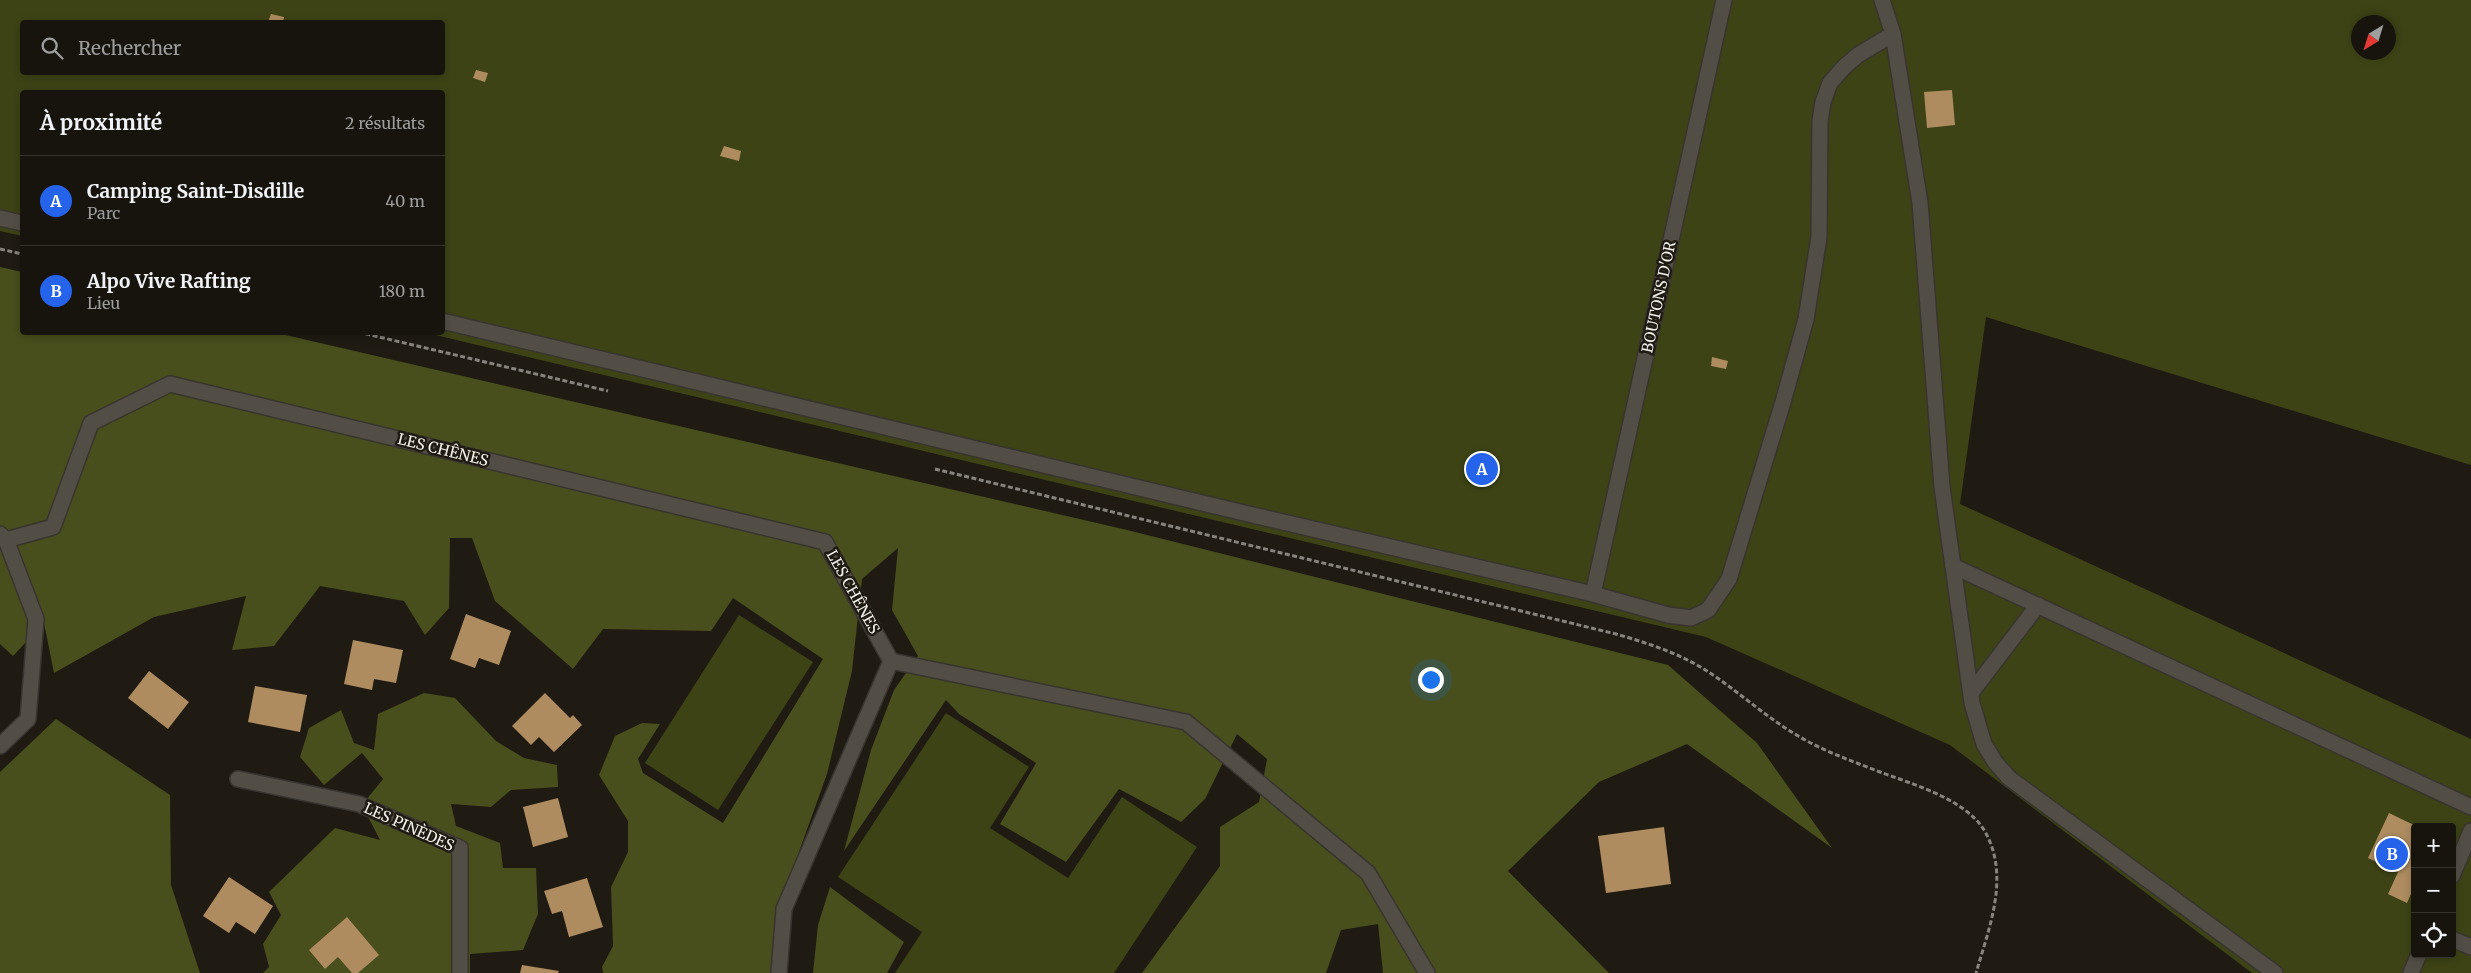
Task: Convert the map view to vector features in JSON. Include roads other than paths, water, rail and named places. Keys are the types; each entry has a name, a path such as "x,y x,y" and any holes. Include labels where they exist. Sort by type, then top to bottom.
{"street":[{"name":"BOUTONS D'OR","path":"1593,594 1724,0"},
{"path":"1882,0 1893,34 1920,203 1942,487 1970,693 1984,744 1995,762 2009,778 2274,973"},
{"path":"445,323 1691,618 1708,610 1729,580 1784,402 1808,310 1819,237 1820,121 1823,102 1830,83 1844,67 1858,55 1893,34"},
{"path":"0,218 20,223"},
{"name":"LES CHÊNES","path":"0,746 28,719 36,619 3,537 53,528 91,423 170,384 825,542 891,661"},
{"path":"1952,566 2471,807"},
{"path":"1970,693 2038,606"},
{"path":"779,973 784,909 891,661 1186,722 1368,873 1427,973"},
{"name":"LES PINÈDES","path":"238,779 359,804 460,848 460,973"},
{"path":"2455,868 2471,832"},
{"path":"2456,941 2471,947"},
{"path":"2411,973 2417,958"}],"place":[{"name":"Camping Saint-Disdille","path":"1482,469"},
{"name":"Alpo Vive Rafting","path":"2392,854"}]}
